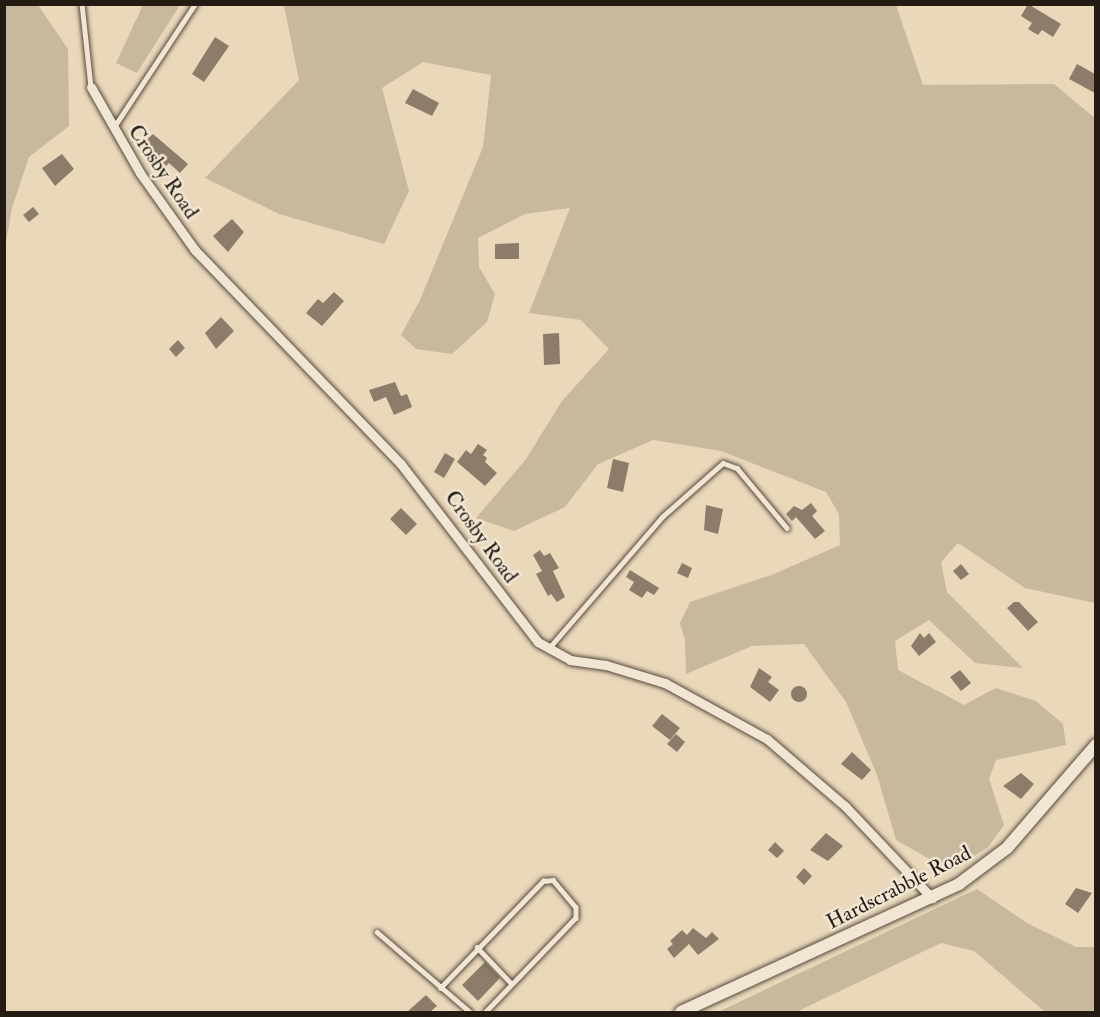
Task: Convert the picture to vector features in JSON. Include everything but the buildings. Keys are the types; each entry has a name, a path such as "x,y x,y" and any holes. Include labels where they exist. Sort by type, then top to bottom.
{"street":[{"name":"Crosby Road","path":"91,87 113,129 195,250 400,464 456,531 522,624 549,648 570,660 606,665 665,683 767,740 845,806 932,897"},
{"name":"Hardscrabble Road","path":"681,1012 932,897 975,874 1007,848 1095,745"}],"lane":[{"path":"82,4 91,87"},
{"path":"113,129 195,4"},
{"path":"549,648 662,517 723,463 737,468 787,528"},
{"path":"440,988 543,881 553,880 576,907 576,918 512,982 486,1012"},
{"path":"377,932 470,1012"},
{"path":"477,947 512,982"}],"shaded area":[{"path":"5,4 38,5 68,49 69,126 29,157 12,208 5,247"},
{"path":"143,5 180,5 137,73 116,63"},
{"path":"284,5 896,5 923,85 1054,84 1095,118 1095,603 1025,588 958,543 941,562 947,592 1023,668 975,663 929,620 895,641 898,670 964,705 996,688 1036,701 1063,724 1066,745 996,760 989,779 1004,825 988,847 951,871 896,840 877,775 846,702 804,644 752,646 686,674 685,640 680,623 690,602 774,574 840,545 839,514 826,492 721,451 653,440 598,464 565,507 514,531 476,518 526,459 562,401 609,349 581,320 529,313 570,208 525,214 478,238 479,267 495,294 487,322 452,354 416,349 401,335 420,300 483,147 491,75 423,62 382,88 409,191 384,244 279,214 205,178 299,80"},
{"path":"977,889 1027,923 1076,947 1095,947 1095,1012 1045,1012 974,951 941,943 796,1012 718,1012"}]}
